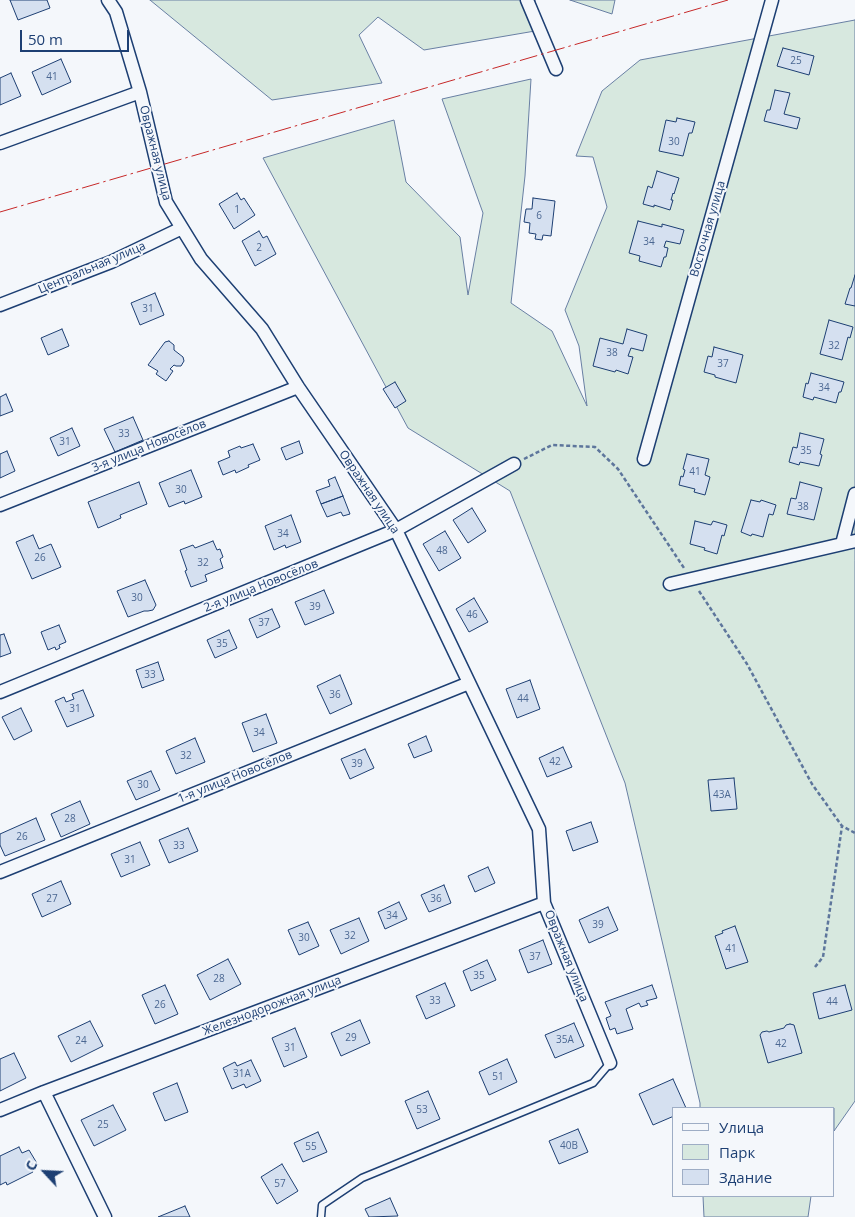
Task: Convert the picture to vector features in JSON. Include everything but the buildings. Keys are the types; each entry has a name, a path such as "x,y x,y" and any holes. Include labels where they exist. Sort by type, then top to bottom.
{"street":[{"name":"Овражная улица","path":"108,0 116,12 140,92 166,202 201,258 262,329 298,387 396,530 539,830 544,903 610,1063"},
{"path":"527,0 556,69"},
{"name":"Восточная улица","path":"644,459 772,0"},
{"path":"0,143 140,92"},
{"name":"Центральная улица","path":"0,305 111,262 182,228"},
{"name":"3-я улица Новосёлов","path":"0,505 298,387"},
{"name":"2-я улица Новосёлов","path":"0,692 396,530 514,464"},
{"path":"842,544 855,494"},
{"path":"670,584 855,541"},
{"name":"1-я улица Новосёлов","path":"0,872 469,683"},
{"name":"Железнодорожная улица","path":"0,1110 544,903"},
{"path":"44,1092 105,1217"}],"lane":[{"path":"321,1217 322,1206 362,1178 593,1083 610,1063"}],"path":[{"path":"514,464 552,445 595,447 618,469 688,574"},
{"path":"699,591 747,664 812,784 842,826 855,833"},
{"path":"815,967 823,956 842,826"}],"green space":[{"path":"150,0 535,0 535,31 424,50 378,17 359,35 382,83 272,100"},
{"path":"570,0 615,0 612,14"},
{"path":"855,20 855,1101 835,1130 835,1107 700,1107 625,783 510,491 408,428 263,158 394,120 406,182 460,237 468,295 483,213 442,99 531,79 525,176 511,303 552,331 587,406 579,346 565,310 607,207 593,157 576,156 602,91 640,60"},
{"path":"703,1197 811,1197 808,1217 704,1217"}],"power":[{"path":"0,212 728,0"}]}
